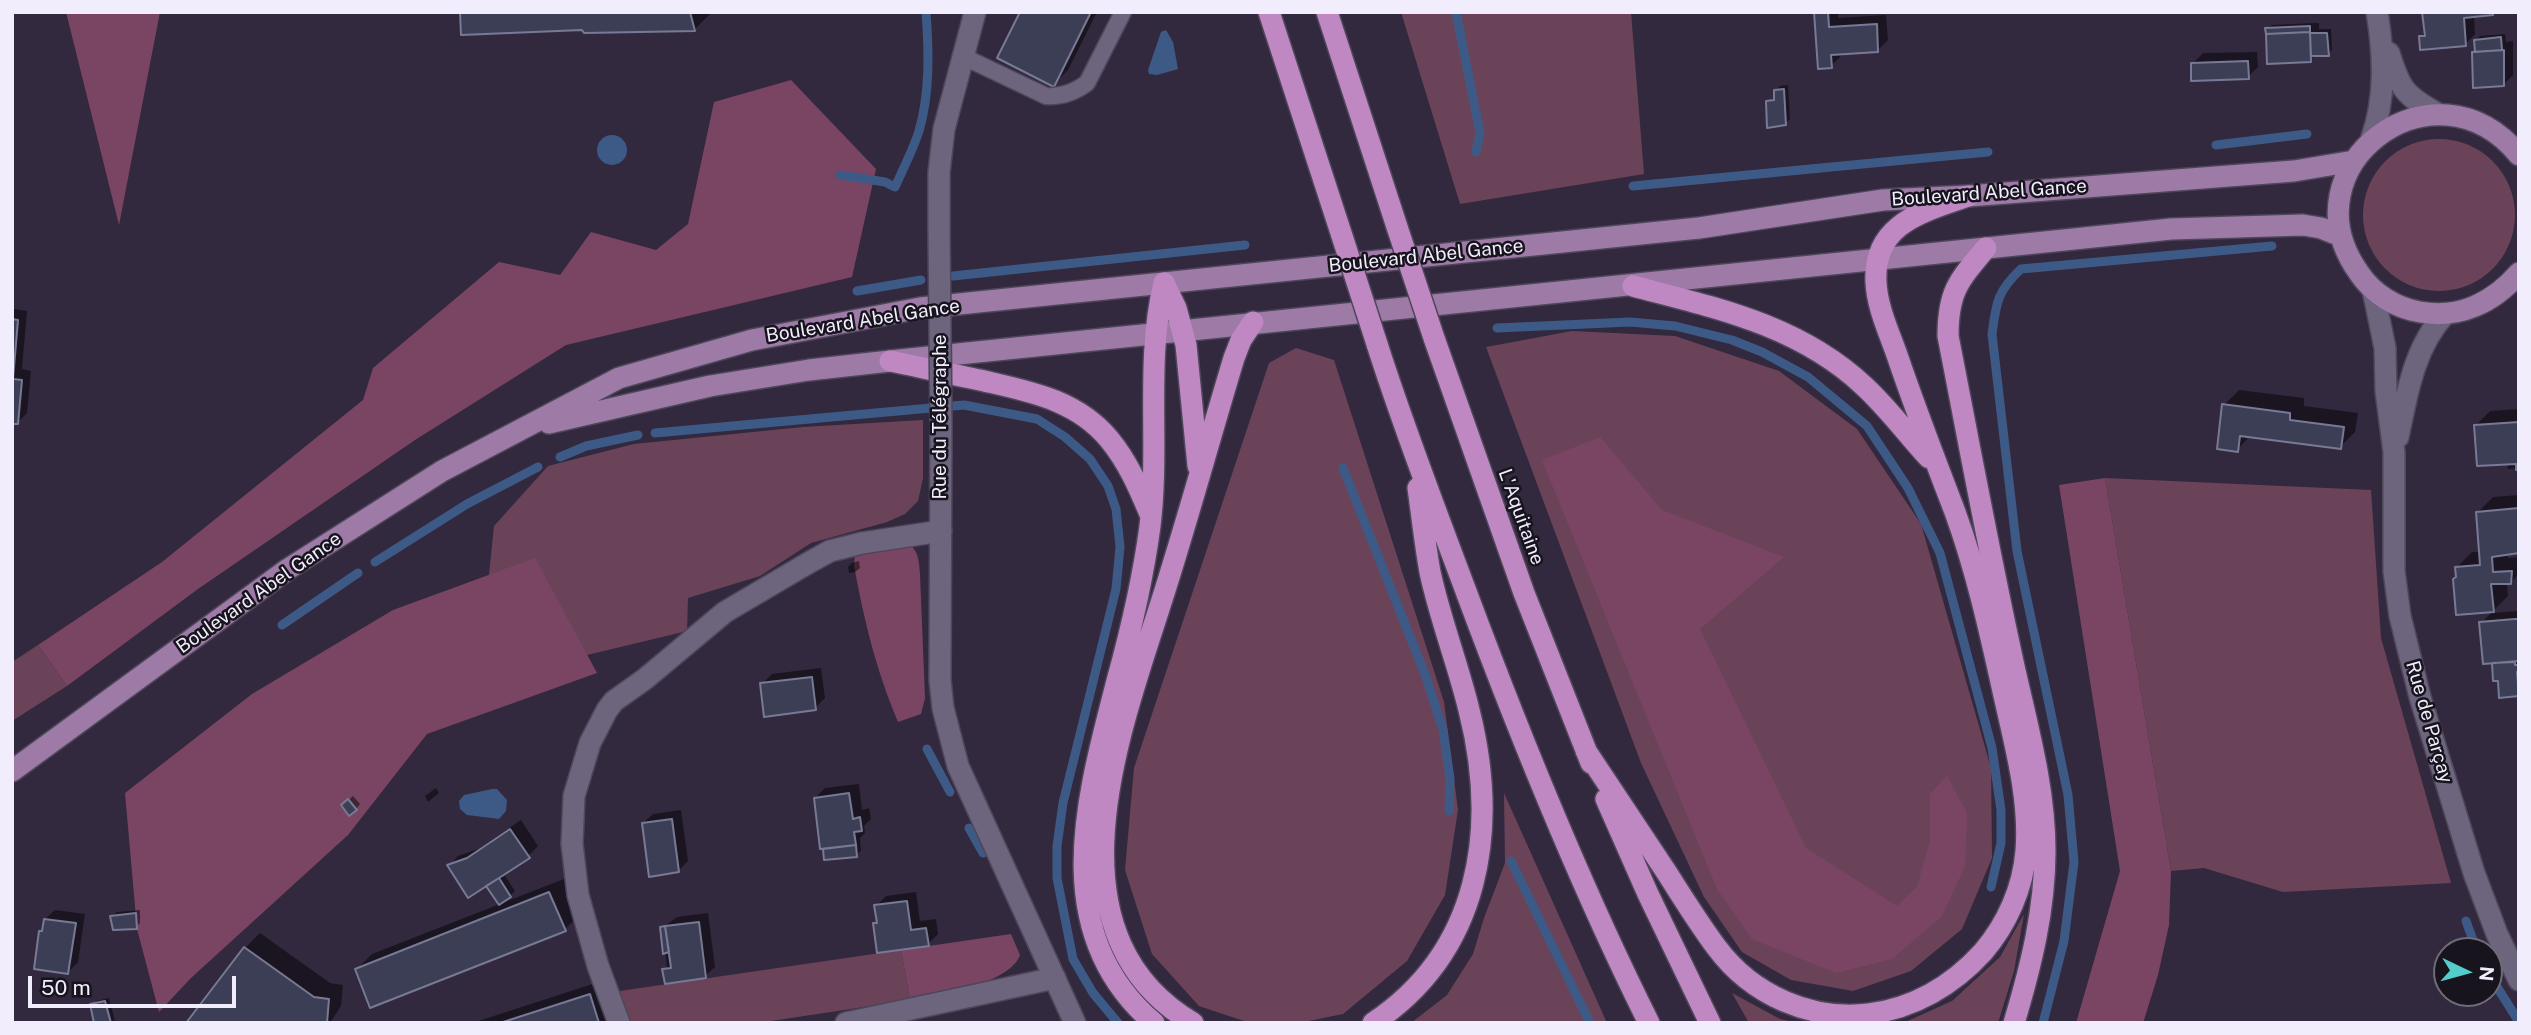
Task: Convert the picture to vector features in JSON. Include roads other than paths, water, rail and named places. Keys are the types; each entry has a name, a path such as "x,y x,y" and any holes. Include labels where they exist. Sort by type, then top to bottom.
{"highway":[{"path":"1269,12 1412,448 1538,778 1598,918 1649,1023"},
{"name":"L'Aquitaine","path":"1327,12 1434,338 1524,593 1586,751 1648,894 1710,1023"},
{"path":"1586,751 1718,950 1752,983 1774,998 1809,1011 1835,1014 1867,1014 1896,1009 1926,997 1951,982 1974,962 1991,942 2014,902 2024,870 2026,818 2022,778 1994,653 1956,515 1882,314 1876,286 1876,260 1887,239 1900,224 1968,196"},
{"path":"1986,248 1955,290 1948,309 1948,335 1996,582 2039,776 2044,817 2044,892 2034,949 2014,1023"},
{"path":"1164,283 1183,329 1199,479"},
{"path":"1154,1023 1126,995 1108,967 1097,939 1085,890 1083,845 1092,780 1138,599 1151,516 1155,475 1155,332 1164,283"},
{"path":"1633,286 1754,319 1808,346 1864,386 1936,466"},
{"path":"1193,1023 1164,1002 1143,980 1116,932 1109,903 1104,846 1109,783 1116,750 1234,358 1241,340 1253,322"},
{"path":"890,361 1023,388 1079,412 1108,438 1121,456 1134,477 1151,516"},
{"path":"1373,1023 1408,996 1427,976 1457,928 1475,878 1484,815 1470,712 1430,572 1412,448"}],"main road":[{"path":"2519,155 2503,138 2469,119 2438,114 2402,121 2371,140 2354,161 2344,182 2339,205 2341,236 2353,265 2373,290 2399,306 2421,312 2445,314 2467,310 2488,301 2519,273"},
{"name":"Boulevard Abel Gance","path":"12,771 288,569 442,471 620,378 752,340 920,309 1699,228 1883,200 2294,171 2354,161"},
{"name":"Boulevard Abel Gance","path":"516,430 710,386 809,370 1183,329 1633,286 2171,229 2314,226 2341,236"}],"street":[{"name":"Rue du Télégraphe","path":"975,12 944,129 939,172 940,680 958,766 1075,1023"},
{"path":"2378,15 2398,82 2407,95 2438,114"},
{"path":"2371,140 2380,112 2383,86 2378,15"},
{"name":"Rue de Parçay","path":"2373,290 2385,348 2386,391 2394,452 2394,571 2403,628 2420,697 2474,873 2497,934 2519,980"},
{"name":"Rue de Parçay","path":"2394,452 2419,352 2429,333 2445,314"},
{"path":"619,1023 598,966 578,895 571,831 578,778 590,743 607,710 614,701 645,679 725,612 810,562 831,551 862,542 941,531"},
{"path":"846,1023 1055,978"}],"lane":[{"path":"962,56 1046,96 1055,97 1077,90 1087,83 1123,12"}],"water":[{"path":"1166,30 1173,42 1178,69 1157,75 1149,74 1161,32"},
{"path":"612,135 623,139 627,150 623,161 612,165 601,161 597,150 601,139"},
{"path":"497,789 507,800 506,811 499,819 467,815 460,809 459,801 464,795"}],"waterway":[{"path":"840,175 885,182 895,187 923,117 928,72 926,12"},
{"path":"1456,12 1480,133 1476,152"},
{"path":"2216,145 2307,134"},
{"path":"1633,186 1988,152"},
{"path":"953,276 1245,245"},
{"path":"2043,1023 2064,941 2074,862 2068,795 2017,551 1992,334 1997,306 2002,291 2021,269 2272,246"},
{"path":"857,291 921,280"},
{"path":"1497,328 1630,322 1675,326 1732,340 1762,352 1808,377 1867,426 1908,488 1940,553 1992,748 2001,810 2001,843 1991,887"},
{"path":"655,433 964,405 1037,419 1065,437 1090,459 1108,486 1116,509 1120,547 1116,589 1063,803 1057,846 1057,878 1073,959 1093,993 1118,1023"},
{"path":"560,457 586,446 638,435"},
{"path":"375,562 467,504 538,467"},
{"path":"1343,468 1426,677 1443,730 1450,779 1449,811"},
{"path":"282,625 358,573"},
{"path":"927,749 950,792"},
{"path":"969,828 983,853"},
{"path":"1511,861 1590,1023"},
{"path":"2466,921 2472,937"},
{"path":"2503,996 2519,1022"}]}
